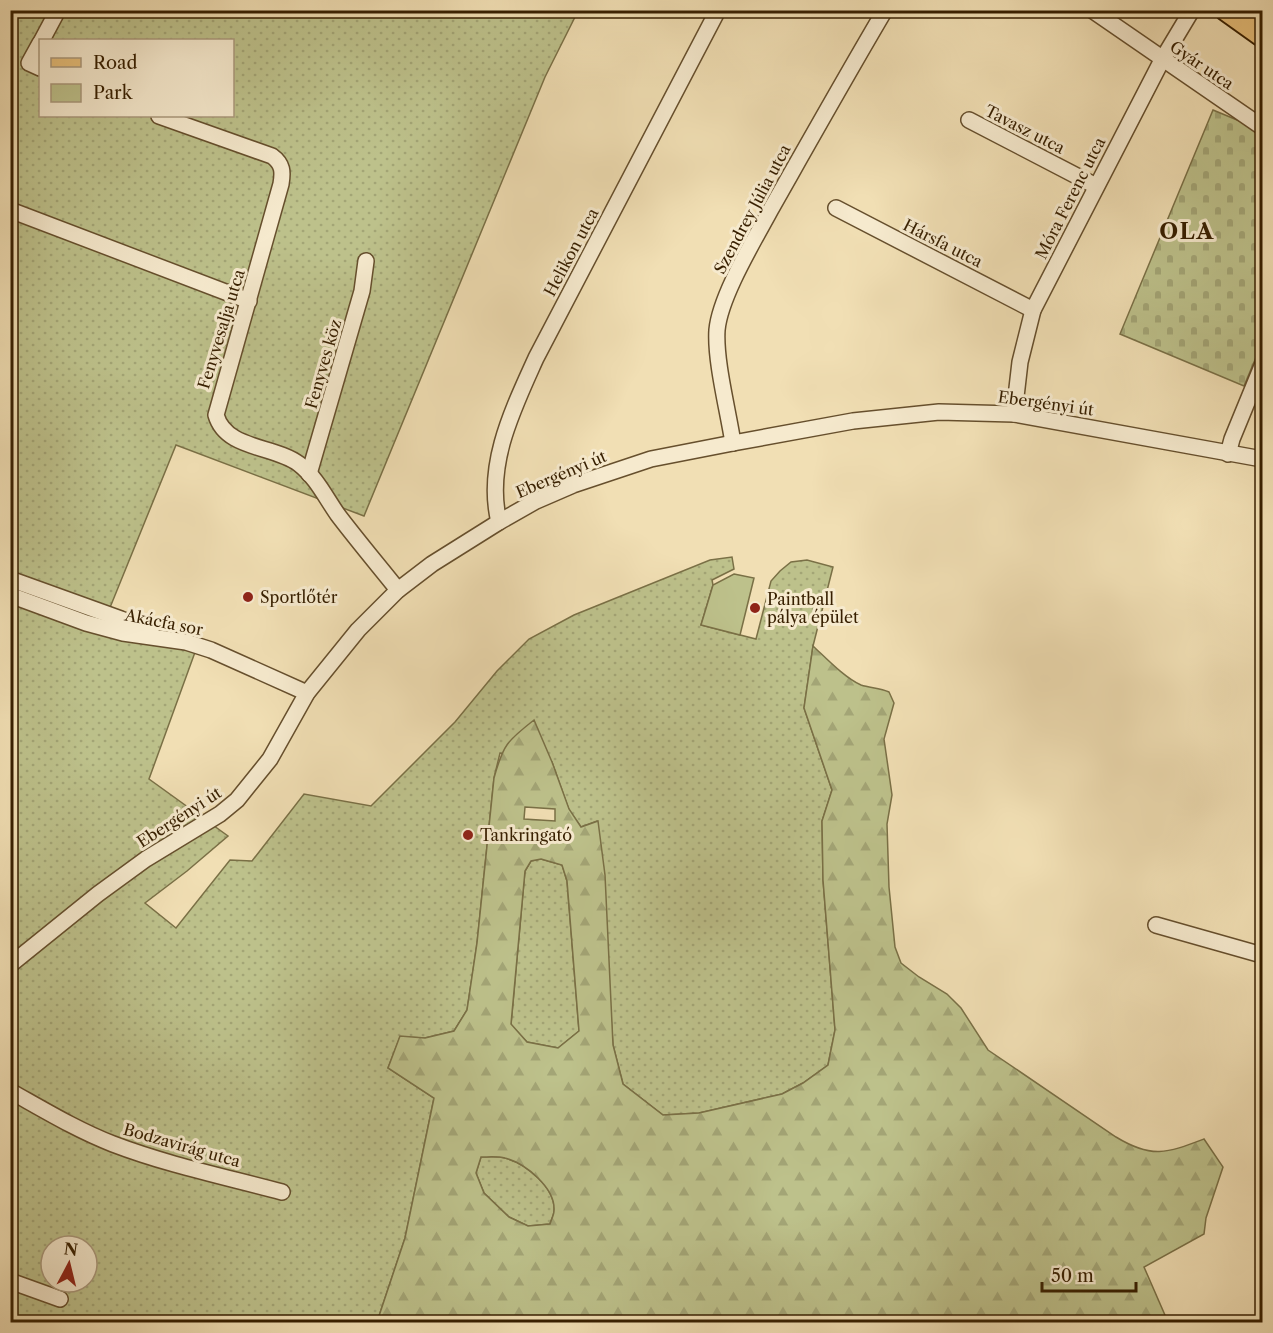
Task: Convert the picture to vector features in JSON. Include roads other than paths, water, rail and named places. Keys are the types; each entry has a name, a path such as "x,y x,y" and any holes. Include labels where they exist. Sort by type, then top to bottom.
{"main road":[{"path":"1227,10 1263,35"}],"street":[{"path":"43,39 58,10"},
{"name":"Helikon utca","path":"499,522 495,505 497,464 510,418 521,390 536,357 718,10"},
{"name":"Szendrey Júlia utca","path":"733,443 717,349 717,328 722,310 751,246 835,94 885,10"},
{"name":"Gyár utca","path":"1092,10 1263,127"},
{"name":"Móra Ferenc utca","path":"1014,414 1020,362 1033,310 1162,60 1192,10"},
{"path":"39,46 29,63 39,68"},
{"name":"Fenyvesalja utca","path":"162,117 272,156 279,161 282,167 281,184 217,406 218,424 231,437 299,464 398,590"},
{"name":"Tavasz utca","path":"969,120 1096,186"},
{"name":"Hársfa utca","path":"836,208 1033,310"},
{"path":"10,210 249,301"},
{"name":"Fenyves köz","path":"309,474 359,300 366,261"},
{"path":"1228,454 1232,439 1263,366"},
{"name":"Ebergényi út","path":"10,965 98,894 146,859 220,814 237,800 270,759 307,693 358,630 398,590 432,564 536,501 614,470 651,459 853,421 939,412 1014,414 1263,459"},
{"path":"10,579 149,629 158,639"},
{"name":"Akácfa sor","path":"10,595 86,623 158,639 186,642 211,650 307,693"},
{"path":"1156,925 1263,955"},
{"name":"Bodzavirág utca","path":"10,1091 111,1143 152,1158 282,1192"},
{"path":"10,1281 60,1299"}],"place":[{"name":"Sportlőtér","path":"248,597"},
{"name":"Paintball pálya épület","path":"755,608"},
{"name":"Tankringató","path":"468,835"}],"district":[{"name":"OLA","path":"1187,231"}]}
